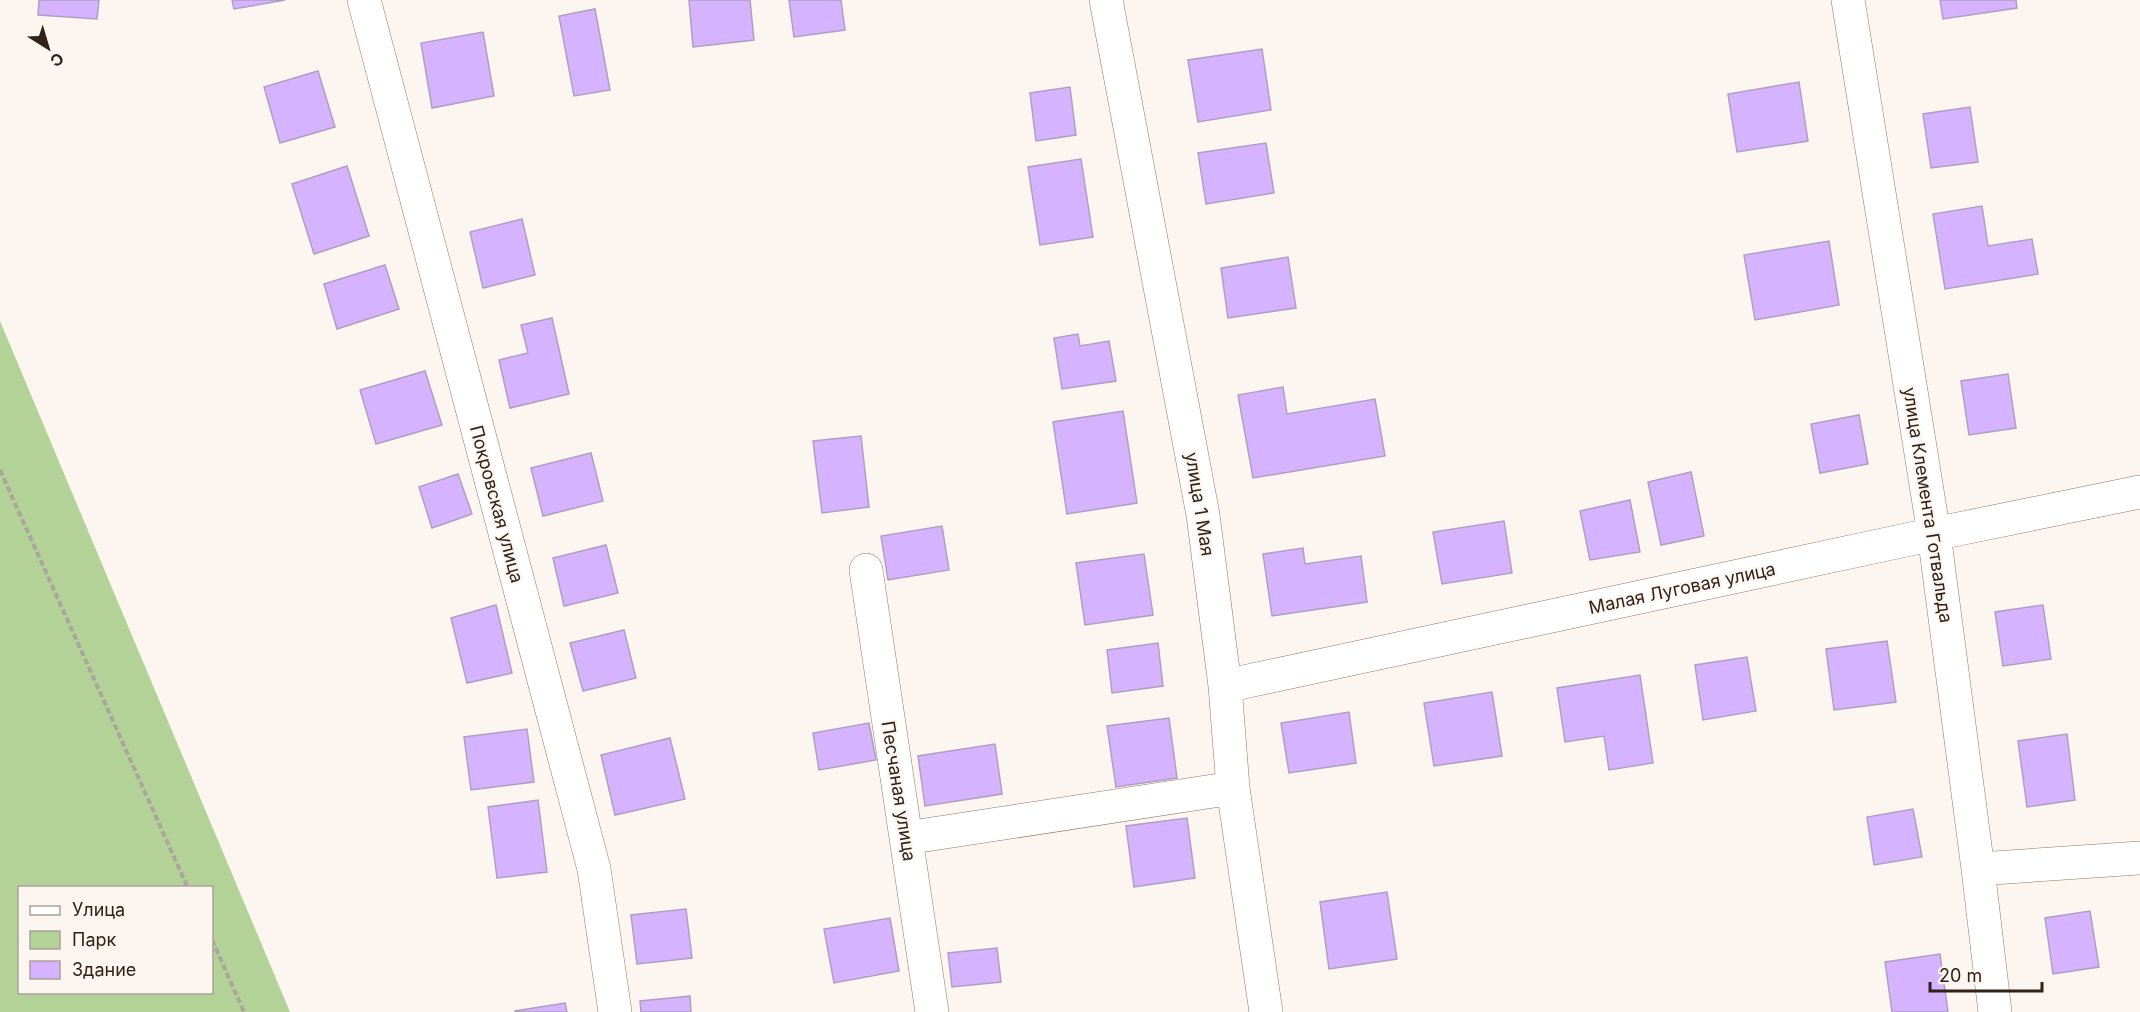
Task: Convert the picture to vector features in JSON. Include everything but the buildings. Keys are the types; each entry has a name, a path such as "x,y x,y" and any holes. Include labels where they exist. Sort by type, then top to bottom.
{"street":[{"name":"Покровская улица","path":"364,0 594,869 615,1012"},
{"name":"улица 1 Мая","path":"1106,0 1203,515 1225,686 1233,788 1266,1012"},
{"name":"улица Клемента Готвальда","path":"1848,0 1934,534 1995,1012"},
{"name":"Малая Луговая улица","path":"1225,686 1934,534 2139,494"},
{"name":"Песчаная улица","path":"866,570 932,1012"},
{"path":"906,838 1233,788"},
{"path":"1978,870 2140,858"}],"path":[{"path":"0,470 187,886"},
{"path":"213,942 244,1012"}],"green space":[{"path":"0,321 290,1012 0,1012"}]}
